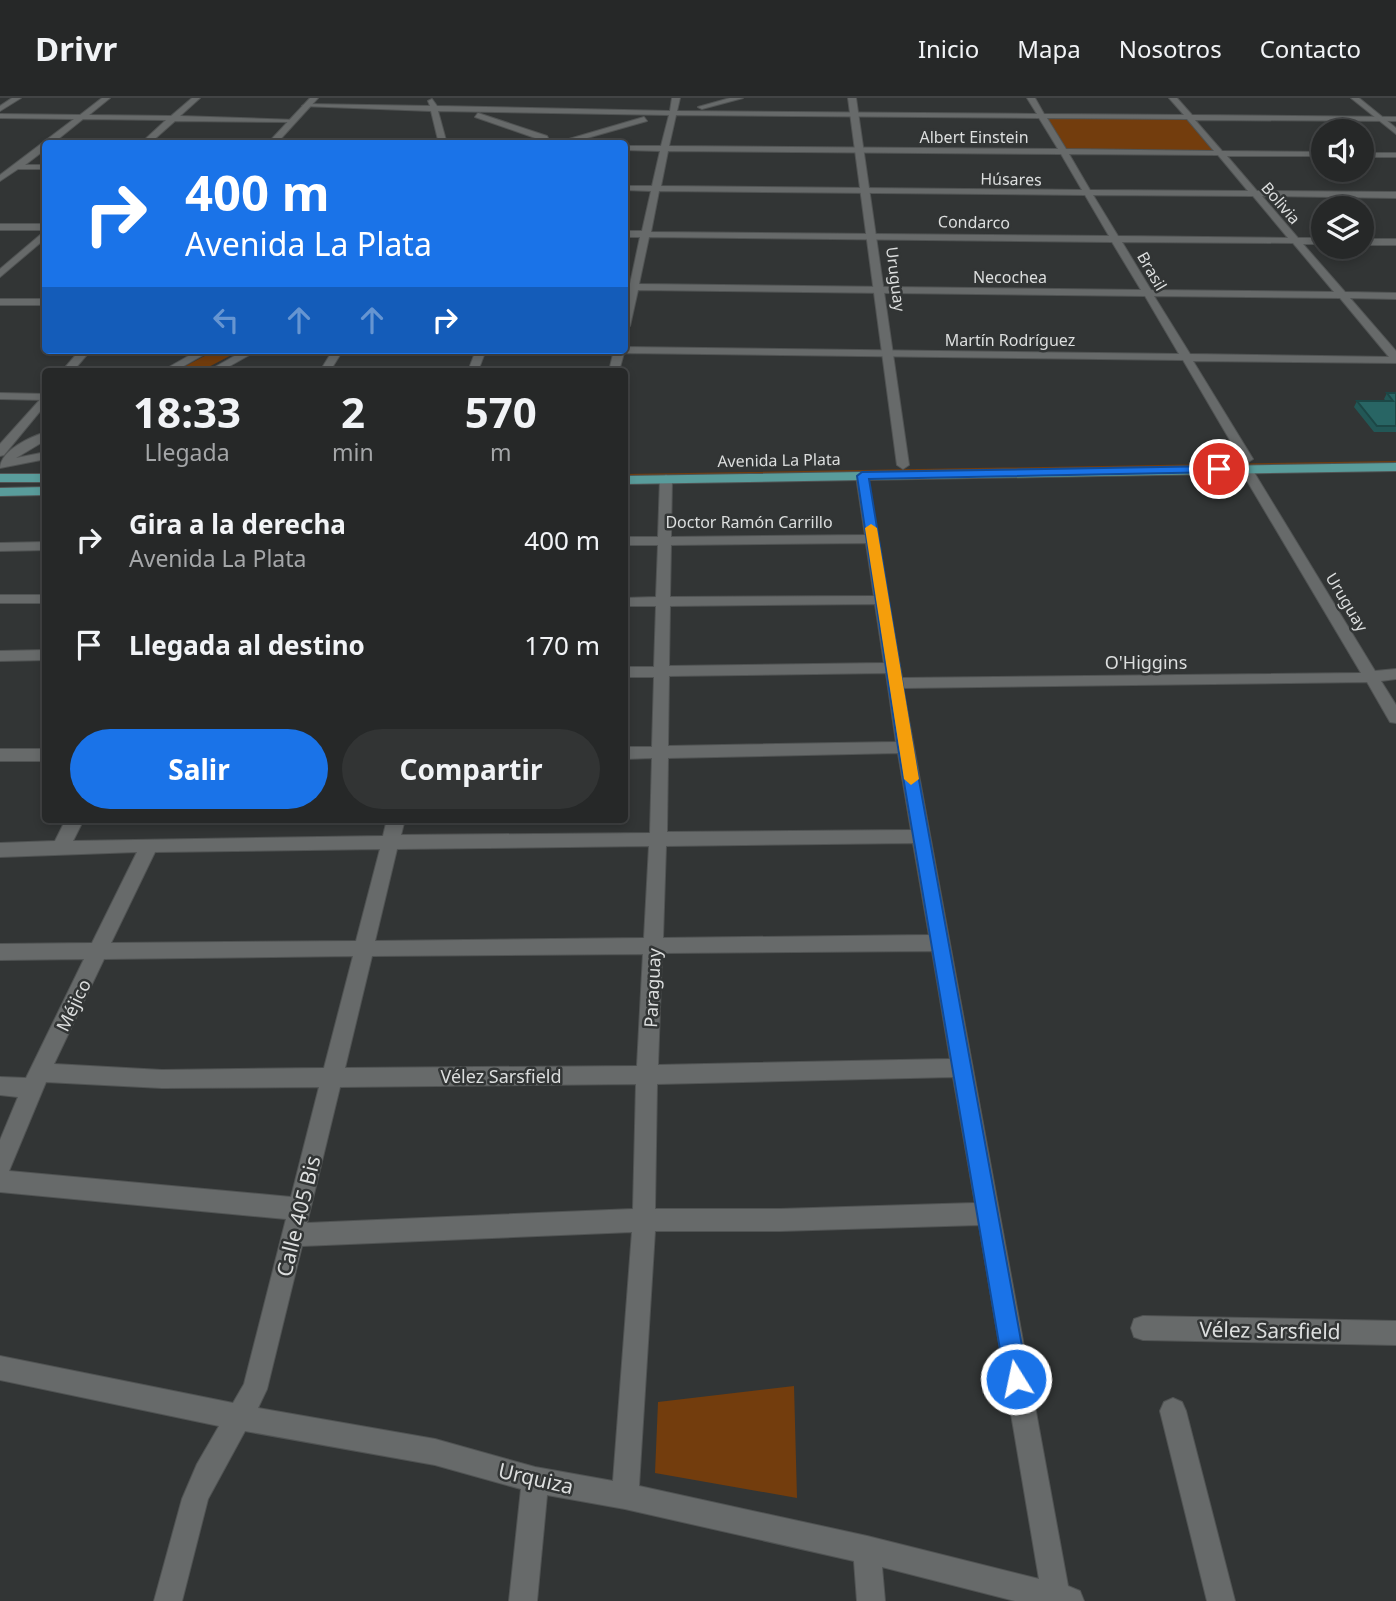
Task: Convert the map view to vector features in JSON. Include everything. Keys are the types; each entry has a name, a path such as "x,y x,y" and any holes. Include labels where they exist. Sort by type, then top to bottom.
{"main road":[{"name":"Avenida La Plata","path":"628,480 1247,464 1396,456"},
{"name":"Avenida La Plata","path":"628,469 1247,464 1396,467"},
{"path":"0,478 42,478"},
{"path":"0,492 42,491"}],"street":[{"path":"0,109 17,98"},
{"path":"51,140 106,98"},
{"path":"148,140 196,98"},
{"path":"274,140 314,98"},
{"path":"407,98 410,109"},
{"path":"431,98 442,140"},
{"path":"468,110 474,98"},
{"path":"554,123 565,98"},
{"path":"605,140 661,124 671,113 676,98"},
{"path":"683,113 739,98"},
{"name":"Uruguay","path":"852,98 903,465"},
{"name":"Brasil","path":"1031,98 1247,464"},
{"name":"Bolivia","path":"1173,98 1396,359"},
{"path":"1355,98 1396,132"},
{"path":"306,106 559,112 1396,119"},
{"path":"468,110 551,140"},
{"path":"569,140 660,113"},
{"path":"0,116 292,120"},
{"path":"629,287 647,234 665,149 661,124"},
{"path":"0,180 42,147"},
{"name":"Albert Einstein","path":"628,148 1311,154"},
{"path":"1374,155 1396,155"},
{"path":"0,166 42,167"},
{"name":"Húsares","path":"628,188 1396,195"},
{"path":"0,227 42,227"},
{"name":"Condarco","path":"628,234 1311,242"},
{"path":"0,274 42,237"},
{"path":"1374,242 1396,242"},
{"name":"Necochea","path":"629,287 1396,296"},
{"path":"0,302 42,302"},
{"name":"Martín Rodríguez","path":"628,350 1396,359"},
{"path":"70,368 82,354"},
{"path":"173,368 200,354"},
{"path":"219,368 245,354"},
{"path":"0,396 42,397"},
{"path":"2,461 42,401"},
{"path":"2,461 42,437"},
{"path":"2,461 42,456"},
{"name":"Uruguay","path":"1247,464 1396,718"},
{"path":"862,476 905,747 963,1068 986,1214 1063,1600"},
{"name":"Paraguay","path":"625,1496 644,1220 647,1075 658,840 666,480"},
{"name":"Doctor Ramón Carrillo","path":"628,541 873,539"},
{"path":"0,547 42,546"},
{"path":"0,599 42,598"},
{"path":"628,602 882,600"},
{"path":"0,656 42,655"},
{"name":"O'Higgins","path":"628,672 1351,679 1396,674"},
{"path":"628,753 905,747"},
{"path":"0,755 42,755"},
{"path":"61,847 73,823"},
{"name":"Calle 405 Bis","path":"168,1601 195,1499 206,1473 255,1390 366,950 395,823"},
{"path":"0,850 149,845 922,836"},
{"name":"Méjico","path":"0,1167 36,1080 149,845"},
{"path":"0,952 941,943"},
{"name":"Vélez Sarsfield","path":"0,1086 36,1080 647,1075 963,1068"},
{"path":"0,1181 300,1209"},
{"path":"294,1235 644,1220 780,1220 986,1214"},
{"name":"Vélez Sarsfield","path":"1143,1328 1396,1332"},
{"name":"Urquiza","path":"0,1368 238,1418 435,1452 535,1480 625,1496 867,1550 1063,1600"},
{"path":"1173,1411 1222,1601"},
{"path":"523,1601 535,1480"},
{"path":"867,1550 871,1601"}],"shaded area":[{"path":"1042,116 1189,118 1220,154 1063,152"},
{"path":"208,354 233,354 207,368 182,368"},
{"path":"1396,461 628,476 628,474"},
{"path":"794,1386 797,1498 655,1473 658,1402"}],"building":[{"path":"1387,393 1396,393 1396,426 1377,426 1357,401 1393,401"}],"slow traffic":[{"path":"871,528 911,779"}],"route":[{"path":"1016,1379 905,747 862,476 1219,469"}]}
